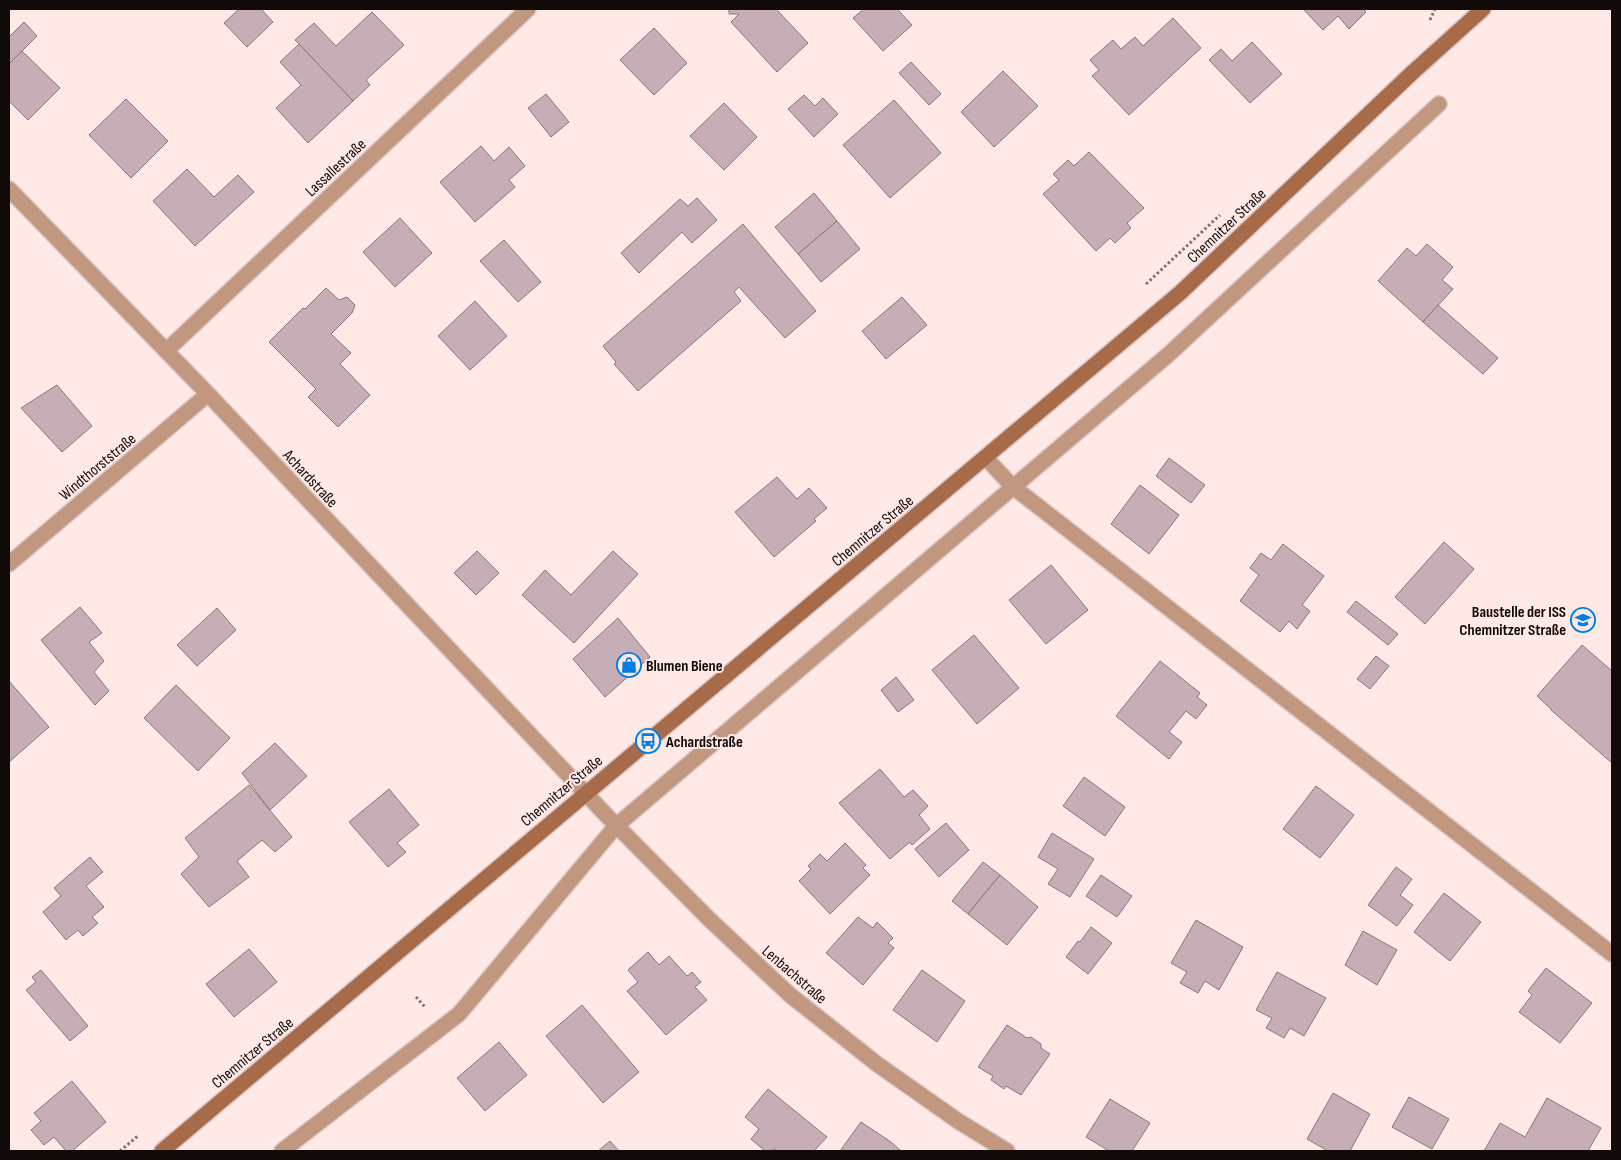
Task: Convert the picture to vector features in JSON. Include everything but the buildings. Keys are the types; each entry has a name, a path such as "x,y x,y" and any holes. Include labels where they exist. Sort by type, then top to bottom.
{"main road":[{"name":"Chemnitzer Straße","path":"162,1151 1180,293 1413,72 1483,9"}],"street":[{"name":"Lassallestraße","path":"166,351 528,9"},
{"path":"282,1151 459,1014 616,826 1012,486 1169,354 1439,104"},
{"name":"Achardstraße","path":"9,189 208,394 585,793"},
{"name":"Windthorststraße","path":"9,564 208,394"},
{"path":"986,458 1012,486 1612,954"},
{"name":"Lenbachstraße","path":"585,793 709,919 790,995 877,1064 958,1121 1007,1151"}],"path":[{"path":"1423,26 1431,19 1435,9"},
{"path":"1140,290 1227,208"},
{"path":"120,1151 143,1132"}],"place":[{"name":"Baustelle der ISS Chemnitzer Straße","path":"1583,620"},
{"name":"Blumen Biene","path":"629,665"},
{"name":"Achardstraße","path":"648,741"}]}
